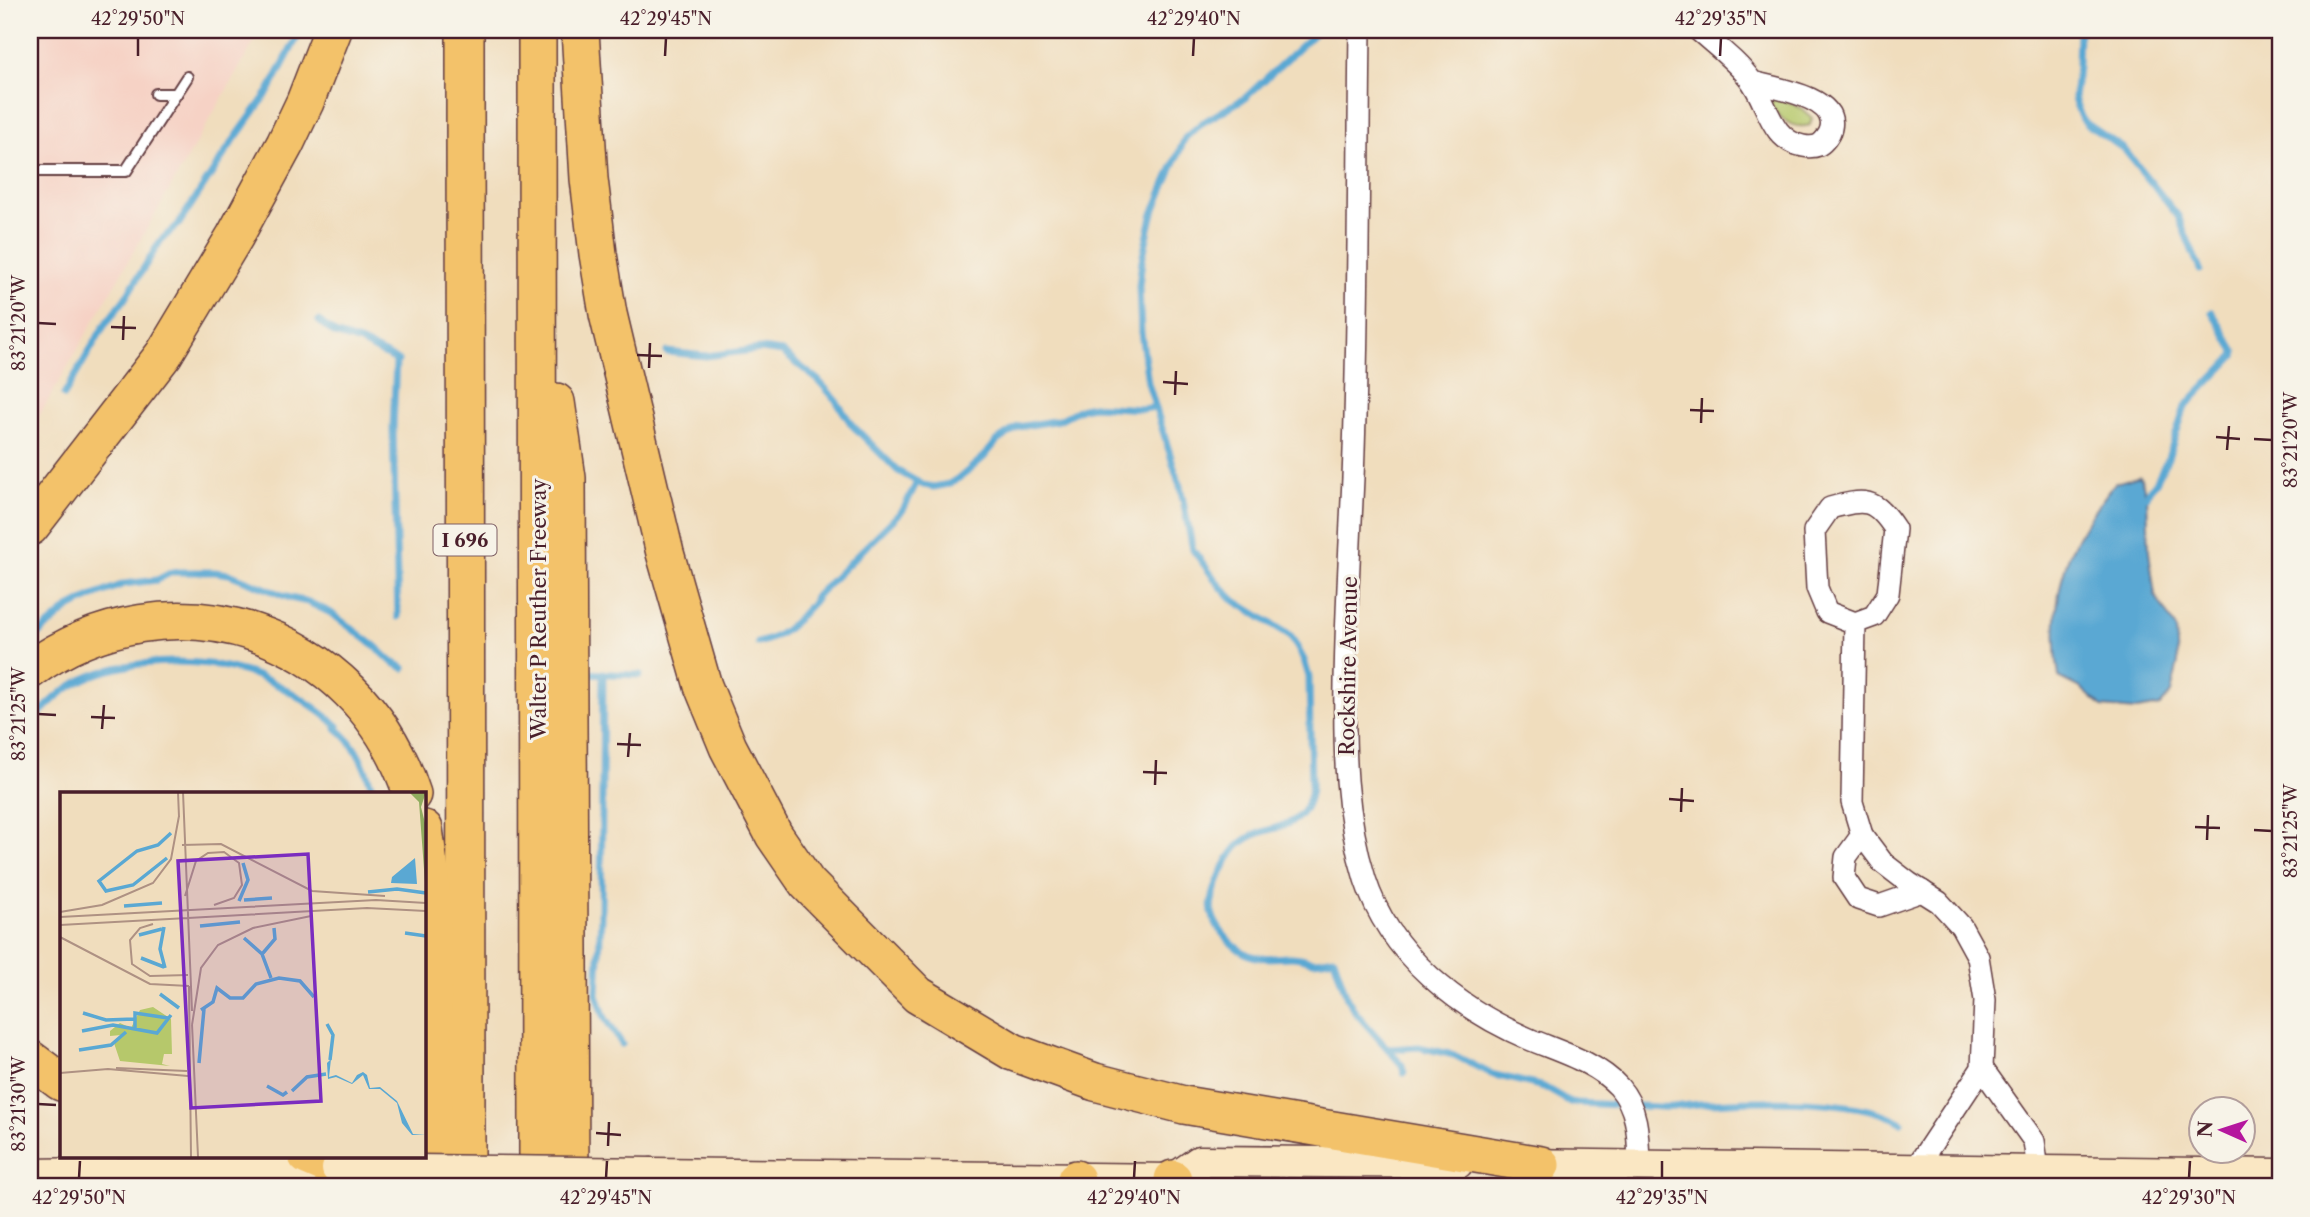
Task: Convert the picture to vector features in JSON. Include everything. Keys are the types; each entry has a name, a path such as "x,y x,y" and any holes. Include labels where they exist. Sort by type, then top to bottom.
{"highway":[{"path":"30,527 171,342 235,236 285,144 305,102 333,30"},
{"name":"I 696","path":"464,30 466,1187"},
{"name":"Walter P Reuther Freeway","path":"537,30 538,1187"},
{"path":"580,30 589,179 598,254 608,314 665,553 703,686 728,747 774,835 807,883 918,995 1013,1052 1095,1082 1184,1105 1543,1176"},
{"path":"537,265 567,478 570,1187"},
{"path":"30,670 50,655 101,631 152,620 209,622 260,632 300,652 335,677 376,718 405,772 412,792"},
{"path":"425,836 432,915 435,1187"},
{"path":"30,1059 60,1081"}],"main road":[{"path":"30,1174 322,1162 1175,1185 1199,1161 1543,1176 1577,1165 1915,1169 1985,1179 2038,1170 2280,1174"}],"street":[{"name":"Rockshire Avenue","path":"1360,30 1353,474 1345,726 1347,794 1355,842 1366,882 1381,916 1425,972 1447,992 1496,1024 1583,1061 1619,1087 1631,1105 1638,1128 1639,1166"},
{"path":"1698,30 1752,82"},
{"path":"1861,500 1883,510 1895,529 1888,594 1874,616 1855,623 1827,612 1817,588 1814,531 1830,508 1861,500"},
{"path":"1855,623 1853,802 1863,835 1883,863 1939,902 1961,926 1978,957 1984,1000 1983,1068 1915,1169"},
{"path":"1863,835 1846,857 1844,878 1858,899 1878,906 1922,891"},
{"path":"1983,1068 2034,1141 2038,1170"}],"lane":[{"path":"30,171 126,171 187,77"},
{"path":"156,94 176,94"}],"shaded area":[{"path":"30,30 261,30 30,432"}],"green space":[{"path":"1774,95 1801,108 1812,118 1810,125 1796,126 1784,120 1774,111 1767,99"}],"water":[{"path":"2140,476 2147,497 2149,552 2155,595 2176,629 2178,663 2171,693 2160,706 2137,710 2102,707 2081,688 2059,677 2056,628 2059,594 2073,547 2092,514 2115,483"}],"waterway":[{"path":"64,395 104,326 124,300 161,240 178,225 269,91 301,30"},
{"path":"1318,30 1245,98 1202,123 1185,138 1152,216 1142,260 1139,286 1141,332 1148,383 1180,486 1193,550 1235,601 1291,636 1304,660 1309,677 1311,789 1307,805 1300,816 1291,822 1258,833 1236,848 1224,866 1215,888 1211,909 1213,917 1222,933 1235,946 1254,957 1295,957 1313,961 1334,958 1347,998 1356,1013 1402,1065 1404,1073"},
{"path":"2079,30 2074,98 2081,117 2124,149 2178,216 2200,270"},
{"path":"2147,497 2168,458 2185,407 2234,356 2235,351 2212,312"},
{"path":"319,321 335,334 360,342 398,361"},
{"path":"667,352 706,356 761,349 782,352 818,380 835,399 852,425 898,471 923,485 934,487 949,484 962,476 984,457 997,441 1018,427 1059,420 1082,408 1093,406 1143,409 1155,407"},
{"path":"396,361 393,428 398,617"},
{"path":"758,643 783,632 796,621 814,598 903,510 917,482"},
{"path":"30,641 69,608 124,584 157,580 172,572 215,572 229,574 331,613 392,662 404,668"},
{"path":"30,723 64,691 104,671 131,665 169,662 222,666 270,681 293,693 338,726 336,728 350,742 360,758 373,792"},
{"path":"584,673 640,675"},
{"path":"603,673 601,918 597,994 605,1018 622,1044"},
{"path":"1389,1049 1419,1047 1454,1055 1491,1074 1544,1087 1576,1103 1665,1107 1725,1102 1790,1101 1853,1107 1880,1113 1901,1122"}]}
